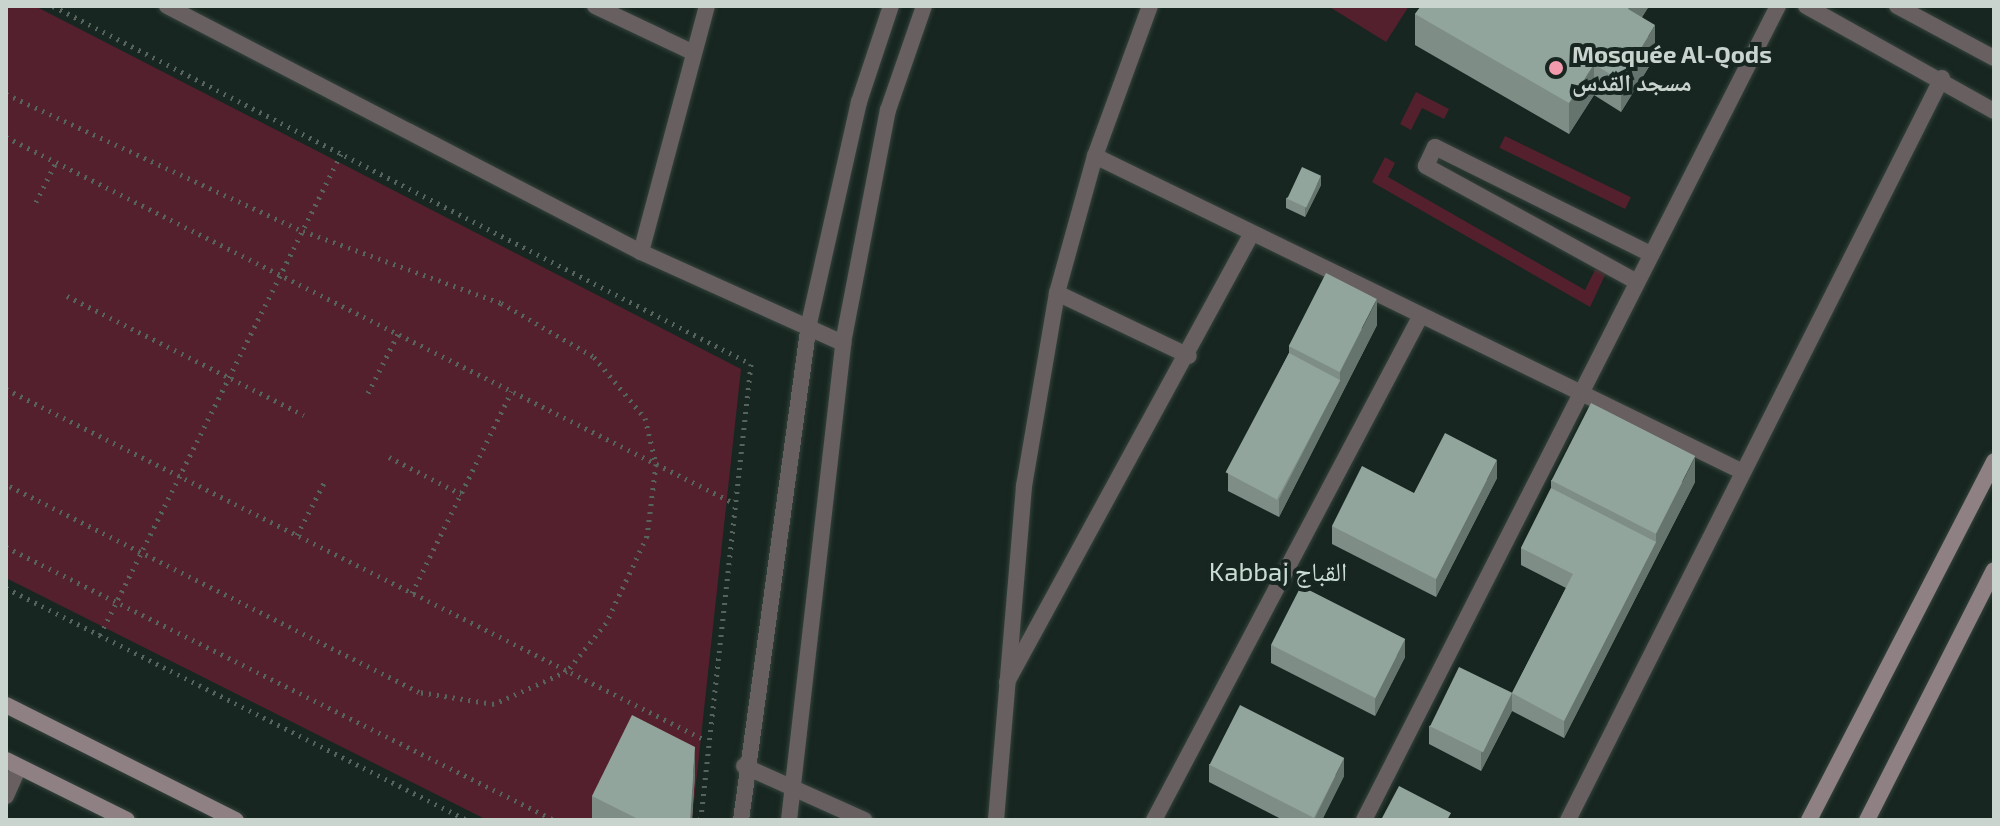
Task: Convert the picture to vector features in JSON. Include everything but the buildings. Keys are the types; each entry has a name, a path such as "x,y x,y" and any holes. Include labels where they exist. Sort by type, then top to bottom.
{"main road":[{"path":"1809,820 1994,461"},
{"path":"1867,820 1994,570"},
{"path":"6,705 236,820"},
{"path":"12,764 127,820"}],"street":[{"path":"167,6 641,252 843,343"},
{"path":"595,6 692,52"},
{"path":"641,252 692,52 707,6"},
{"path":"741,820 744,766 808,328 859,102 891,6"},
{"path":"789,820 843,343 888,110 924,6"},
{"path":"996,820 1003,690 1024,486 1057,293 1095,156 1150,6"},
{"path":"1364,820 1778,6"},
{"path":"1806,6 1942,78 1994,111"},
{"path":"1897,6 1994,58"},
{"path":"1568,820 1741,471 1942,78"},
{"path":"1637,282 1426,166 1435,147 1651,254"},
{"path":"1095,156 1741,471"},
{"path":"1003,690 1189,356 1252,233"},
{"path":"1057,293 1189,356"},
{"path":"1154,820 1421,315"},
{"path":"6,796 12,764"},
{"path":"744,766 791,784 864,820"}],"path":[{"path":"53,6 751,364 732,502 701,820"},
{"path":"6,94 303,231 501,303 594,357 645,418 656,464 647,536 606,623 567,671 494,704 419,692 140,556 6,484"},
{"path":"6,137 732,502"},
{"path":"100,635 341,154"},
{"path":"36,202 56,162"},
{"path":"67,296 304,415"},
{"path":"368,393 398,334"},
{"path":"6,389 707,741"},
{"path":"412,593 512,391"},
{"path":"389,457 461,494"},
{"path":"297,535 325,481"},
{"path":"6,547 554,820"},
{"path":"6,588 467,820"}],"shaded area":[{"path":"6,6 35,6 741,369 692,820 487,820 6,578"},
{"path":"1328,6 1409,6 1386,42"},
{"path":"1416,92 1449,109 1444,119 1422,108 1411,130 1400,124"},
{"path":"1505,136 1631,197 1625,209 1499,148"},
{"path":"1385,157 1395,163 1388,177 1585,290 1596,268 1606,273 1590,307 1372,182"}],"place":[{"name":"Mosquée Al-Qods مسجد القدس","path":"1556,68"}],"district":[{"name":"Kabbaj القباج","path":"1278,571"}]}
